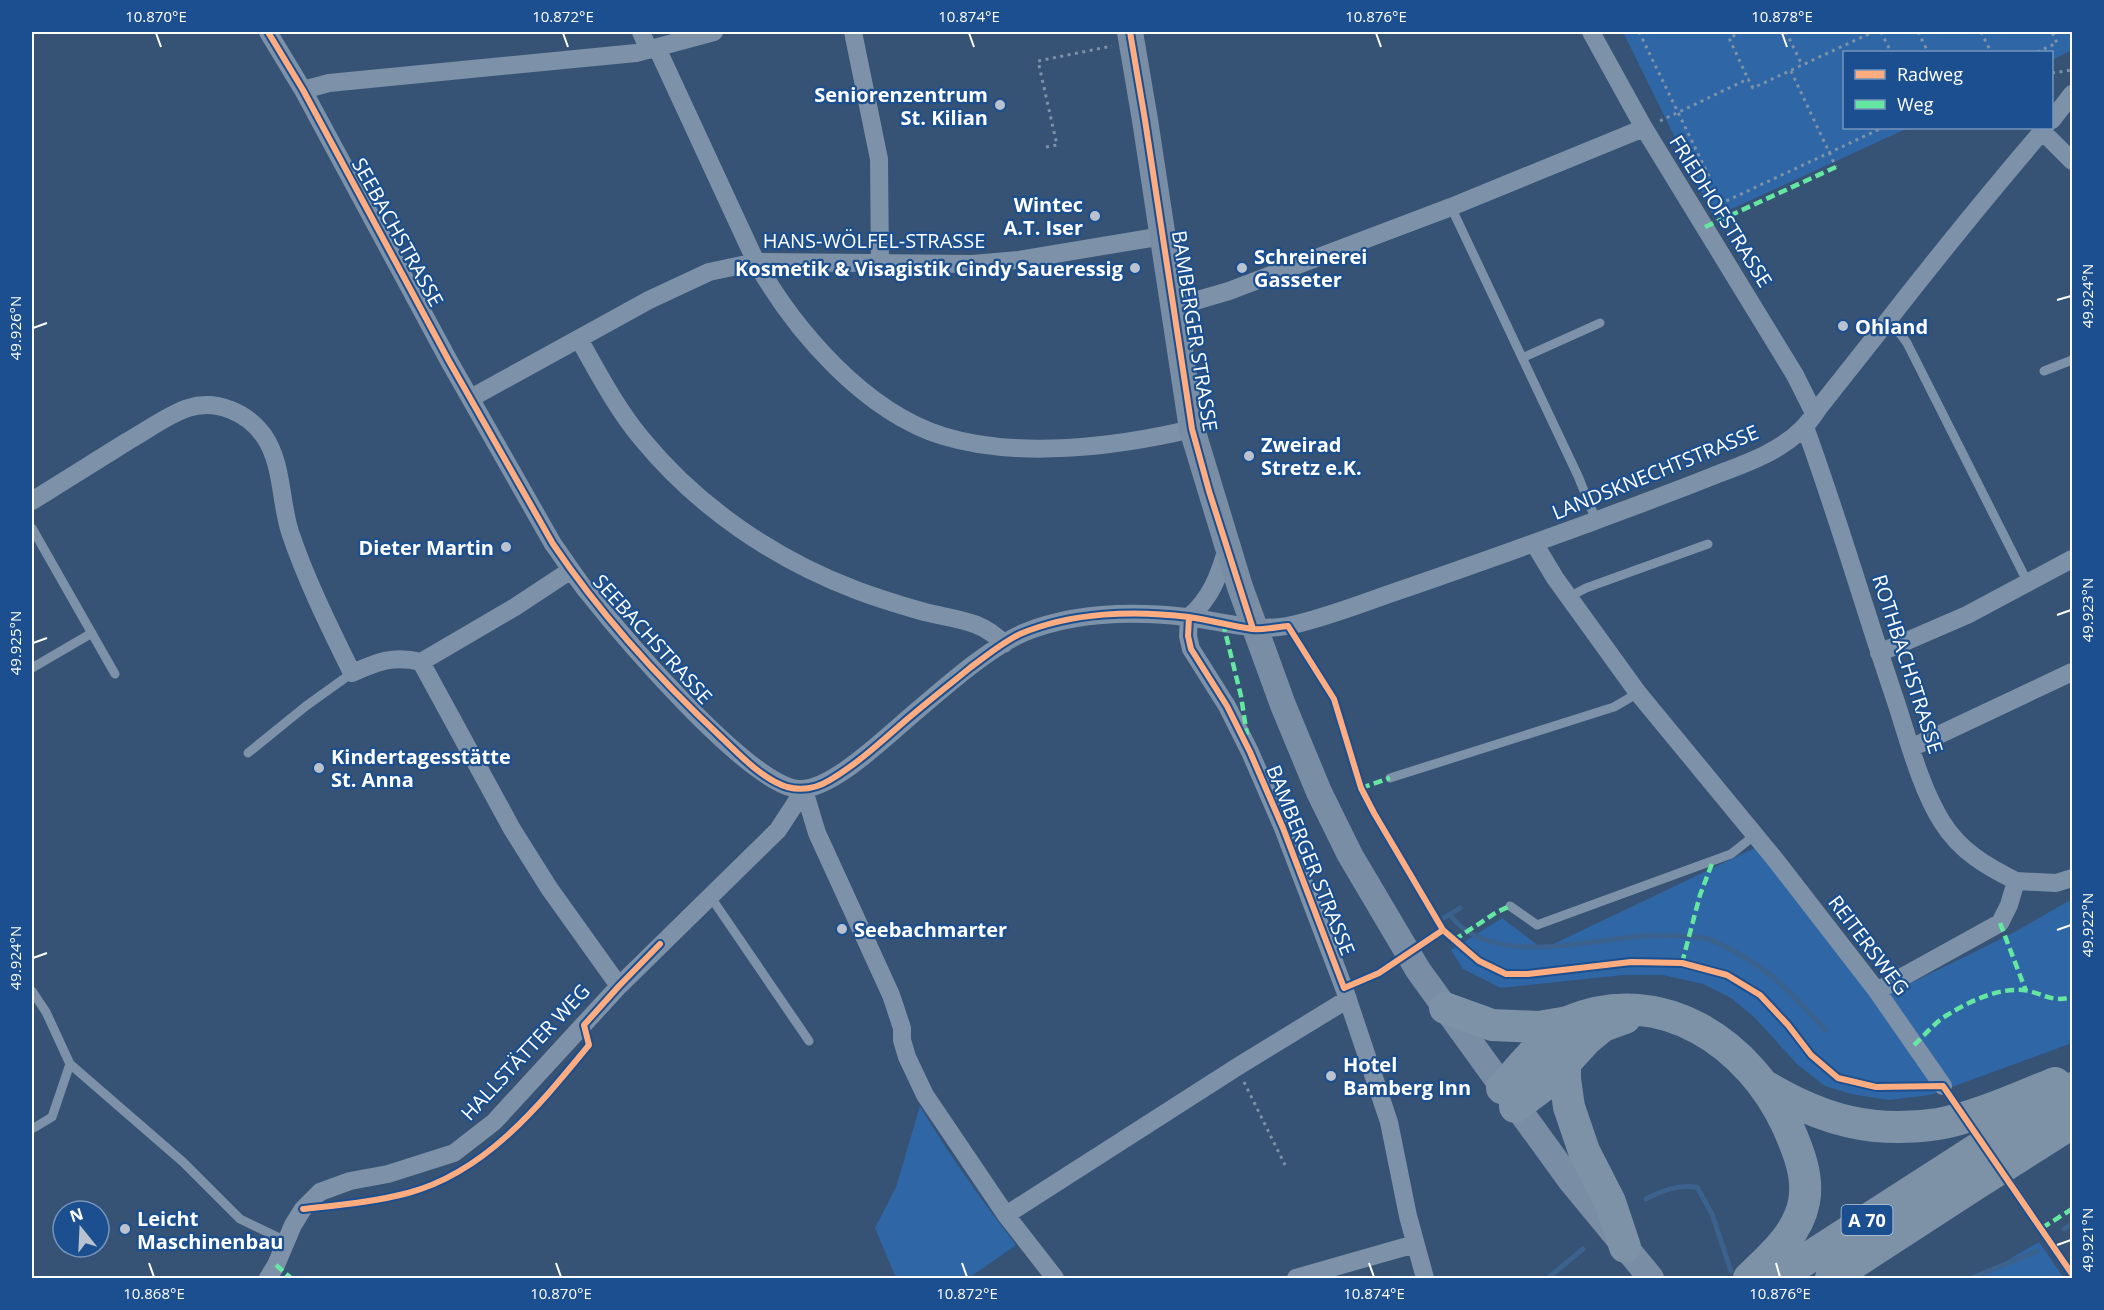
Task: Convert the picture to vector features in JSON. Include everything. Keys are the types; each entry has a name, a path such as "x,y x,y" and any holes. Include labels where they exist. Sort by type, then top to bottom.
{"highway":[{"path":"1445,1008 1492,1026 1539,1027 1568,1022 1611,1009 1628,1009 1672,1016 1696,1026 1723,1043 1745,1062 1767,1088 1781,1112 1802,1160 1805,1182 1804,1202 1796,1224 1785,1242 1749,1278"},
{"path":"1509,1097 1547,1083 1586,1040 1603,1026 1624,1018 1652,1013"},
{"path":"1509,1097 1527,1060 1568,1022"},
{"path":"1565,1063 1564,1079 1569,1107 1584,1151 1610,1202 1625,1247"},
{"path":"1767,1088 1824,1116 1865,1125 1904,1127 1940,1124 2006,1131 2073,1076"},
{"name":"A 70","path":"1831,1278 1965,1173 2006,1131 2073,1088"},
{"name":"A 70","path":"2006,1131 2073,1123"},
{"name":"A 70","path":"1777,1278 1965,1173"}],"main road":[{"name":"BAMBERGER STRASSE","path":"1131,37 1192,429 1253,629 1319,792 1361,877 1445,1008 1570,1180 1651,1278"}],"street":[{"name":"SEEBACHSTRASSE","path":"268,32 303,90 363,204 553,544 571,570 608,618 652,668 744,759 766,776 786,786 804,790"},
{"path":"641,32 653,49 770,287 793,318 836,366 868,394 903,419 943,436 988,446 1060,448 1116,442 1192,429"},
{"path":"303,90 329,83 636,53 714,32"},
{"path":"853,32 879,159 880,264"},
{"name":"FRIEDHOFSTRASSE","path":"1591,32 1644,128 1795,375 1809,420"},
{"name":"LANDSKNECHTSTRASSE","path":"2053,118 2073,94"},
{"path":"1174,307 1228,291 1451,207 1644,128"},
{"name":"LANDSKNECHTSTRASSE","path":"1253,629 1288,626 1365,603 1534,543 1757,459 1787,441 1809,420 2044,129"},
{"path":"2048,129 2073,161"},
{"name":"HANS-WÖLFEL-STRASSE","path":"471,398 649,300 709,272 756,262 973,264 1011,261 1163,236"},
{"path":"579,339 641,438 669,469 735,526 802,568 856,590 921,611 974,622 993,632 1004,644"},
{"path":"32,501 151,427 188,408 206,405 237,412 249,420 264,436 275,458 290,532 335,639 352,673 381,661 405,658 421,662 515,607 571,570"},
{"name":"ROTHBACHSTRASSE","path":"1809,420 1879,652 1927,792 1942,822 1963,849 1990,868 2016,881"},
{"name":"REITERSWEG","path":"1534,543 1569,597 1638,693 1755,835 1877,991 1943,1086"},
{"path":"1188,617 1201,607 1212,592 1227,548"},
{"path":"1879,652 1967,615 2073,559"},
{"path":"421,662 518,839 549,888 619,986 778,830 804,790 828,781 852,765 952,682 1018,635 1040,627 1115,613 1188,617 1253,629"},
{"name":"BAMBERGER STRASSE","path":"1188,617 1191,649 1227,706 1264,783 1348,999 1389,1122 1415,1244 1425,1278"},
{"path":"1911,748 2073,672"},
{"path":"804,790 818,833 891,995 902,1028 902,1040 907,1057 918,1080 941,1119 1006,1215 1055,1278"},
{"path":"1877,991 2000,923 2009,905 2016,881 2056,883 2073,878"},
{"name":"HALLSTÄTTER WEG","path":"268,1278 303,1209 320,1192 350,1181 388,1174 454,1153 476,1138 494,1122 619,986"},
{"path":"1006,1215 1348,999"},
{"path":"1296,1278 1415,1244"}],"lane":[{"path":"1451,207 1578,476 1596,520"},
{"path":"1889,318 1908,343 2028,583"},
{"path":"1522,358 1600,323"},
{"path":"2044,371 2073,360"},
{"path":"32,528 115,674"},
{"path":"1569,597 1586,588 1708,544"},
{"path":"32,668 92,633"},
{"path":"248,753 306,706 352,673"},
{"path":"1390,778 1614,707 1638,693"},
{"path":"1510,906 1537,925 1731,854 1755,835"},
{"path":"710,896 809,1041"},
{"path":"32,991 46,1012 70,1064 183,1162 240,1219 286,1241"},
{"path":"32,1129 52,1117 70,1064"},
{"path":"1943,1086 2073,1274"}],"path":[{"path":"1639,32 1722,203 1880,129"},
{"path":"1742,32 1729,38 1753,88 1873,32"},
{"path":"1786,32 1802,65"},
{"path":"1881,32 1890,51"},
{"path":"1918,32 1928,51"},
{"path":"1981,32 1990,51"},
{"path":"2039,51 2057,43 2052,32"},
{"path":"1046,147 1057,145 1038,61 1131,37"},
{"path":"2053,73 2073,70"},
{"path":"1790,71 1836,167"},
{"path":"1644,128 1749,79"},
{"path":"1237,1067 1286,1165"}],"shaded area":[{"path":"1623,32 2072,32 2072,50 2053,60 2053,51 1843,51 1843,129 1906,129 1714,217"},
{"path":"1761,845 1878,999 2011,934 2072,899 2072,1043 1930,1095 1889,1100 1851,1094 1825,1086 1798,1065 1755,1018 1731,998 1703,984 1663,975 1623,975 1501,988 1463,969 1451,950 1502,918 1543,949"},
{"path":"920,1106 966,1177 1016,1245 969,1278 896,1278 875,1228 896,1187"},
{"path":"2039,1242 2064,1278 1977,1278"}],"waterway":[{"path":"1444,918 1460,908"},
{"path":"1450,915 1467,931 1489,941 1514,946 1541,947 1652,936 1708,939 1730,949 1774,978 1825,1030"},
{"path":"1646,1199 1670,1189 1697,1187 1712,1214 1731,1271"},
{"path":"2064,1229 2072,1224"},
{"path":"1548,1278 1583,1249"},
{"path":"1972,1278 2037,1251"}],"marked path":[{"path":"1705,227 1836,167"},
{"path":"1223,623 1241,696 1247,735"},
{"path":"1361,788 1390,778"},
{"path":"1682,963 1700,895 1713,861"},
{"path":"1454,940 1510,906"},
{"path":"2000,923 2026,991"},
{"path":"1914,1045 1944,1017 1984,996 2004,991 2023,990 2058,999 2072,997"},
{"path":"2042,1228 2072,1209"},
{"path":"276,1265 291,1278"}],"cycle path":[{"path":"268,32 303,90 449,361 553,544 591,596 653,669 699,716 760,772 778,783 798,789 825,783 859,760 995,649 1020,634 1061,621 1103,615 1147,614 1189,617 1252,629 1288,626 1334,699 1361,788 1374,813 1443,930 1479,961 1506,974 1528,974 1631,962 1682,963 1727,975 1760,995 1788,1025 1811,1055 1838,1078 1876,1087 1943,1086 2072,1274"},
{"path":"1130,32 1192,429 1209,491 1253,629"},
{"path":"1189,617 1188,636 1191,649 1227,706 1250,752 1283,828 1344,988 1379,973 1443,930"},
{"path":"303,1209 369,1201 408,1193 462,1170 486,1153 509,1134 551,1091 589,1045 584,1025 660,944"}],"place":[{"name":"Seniorenzentrum St. Kilian","path":"1000,105"},
{"name":"Wintec A.T. Iser","path":"1095,216"},
{"name":"Kosmetik & Visagistik Cindy Saueressig","path":"1135,268"},
{"name":"Schreinerei Gasseter","path":"1242,268"},
{"name":"Ohland","path":"1843,326"},
{"name":"Zweirad Stretz e.K.","path":"1249,456"},
{"name":"Dieter Martin","path":"506,547"},
{"name":"Kindertagesstätte St. Anna","path":"319,768"},
{"name":"Seebachmarter","path":"842,929"},
{"name":"Hotel Bamberg Inn","path":"1331,1076"},
{"name":"Leicht Maschinenbau","path":"125,1229"}]}
